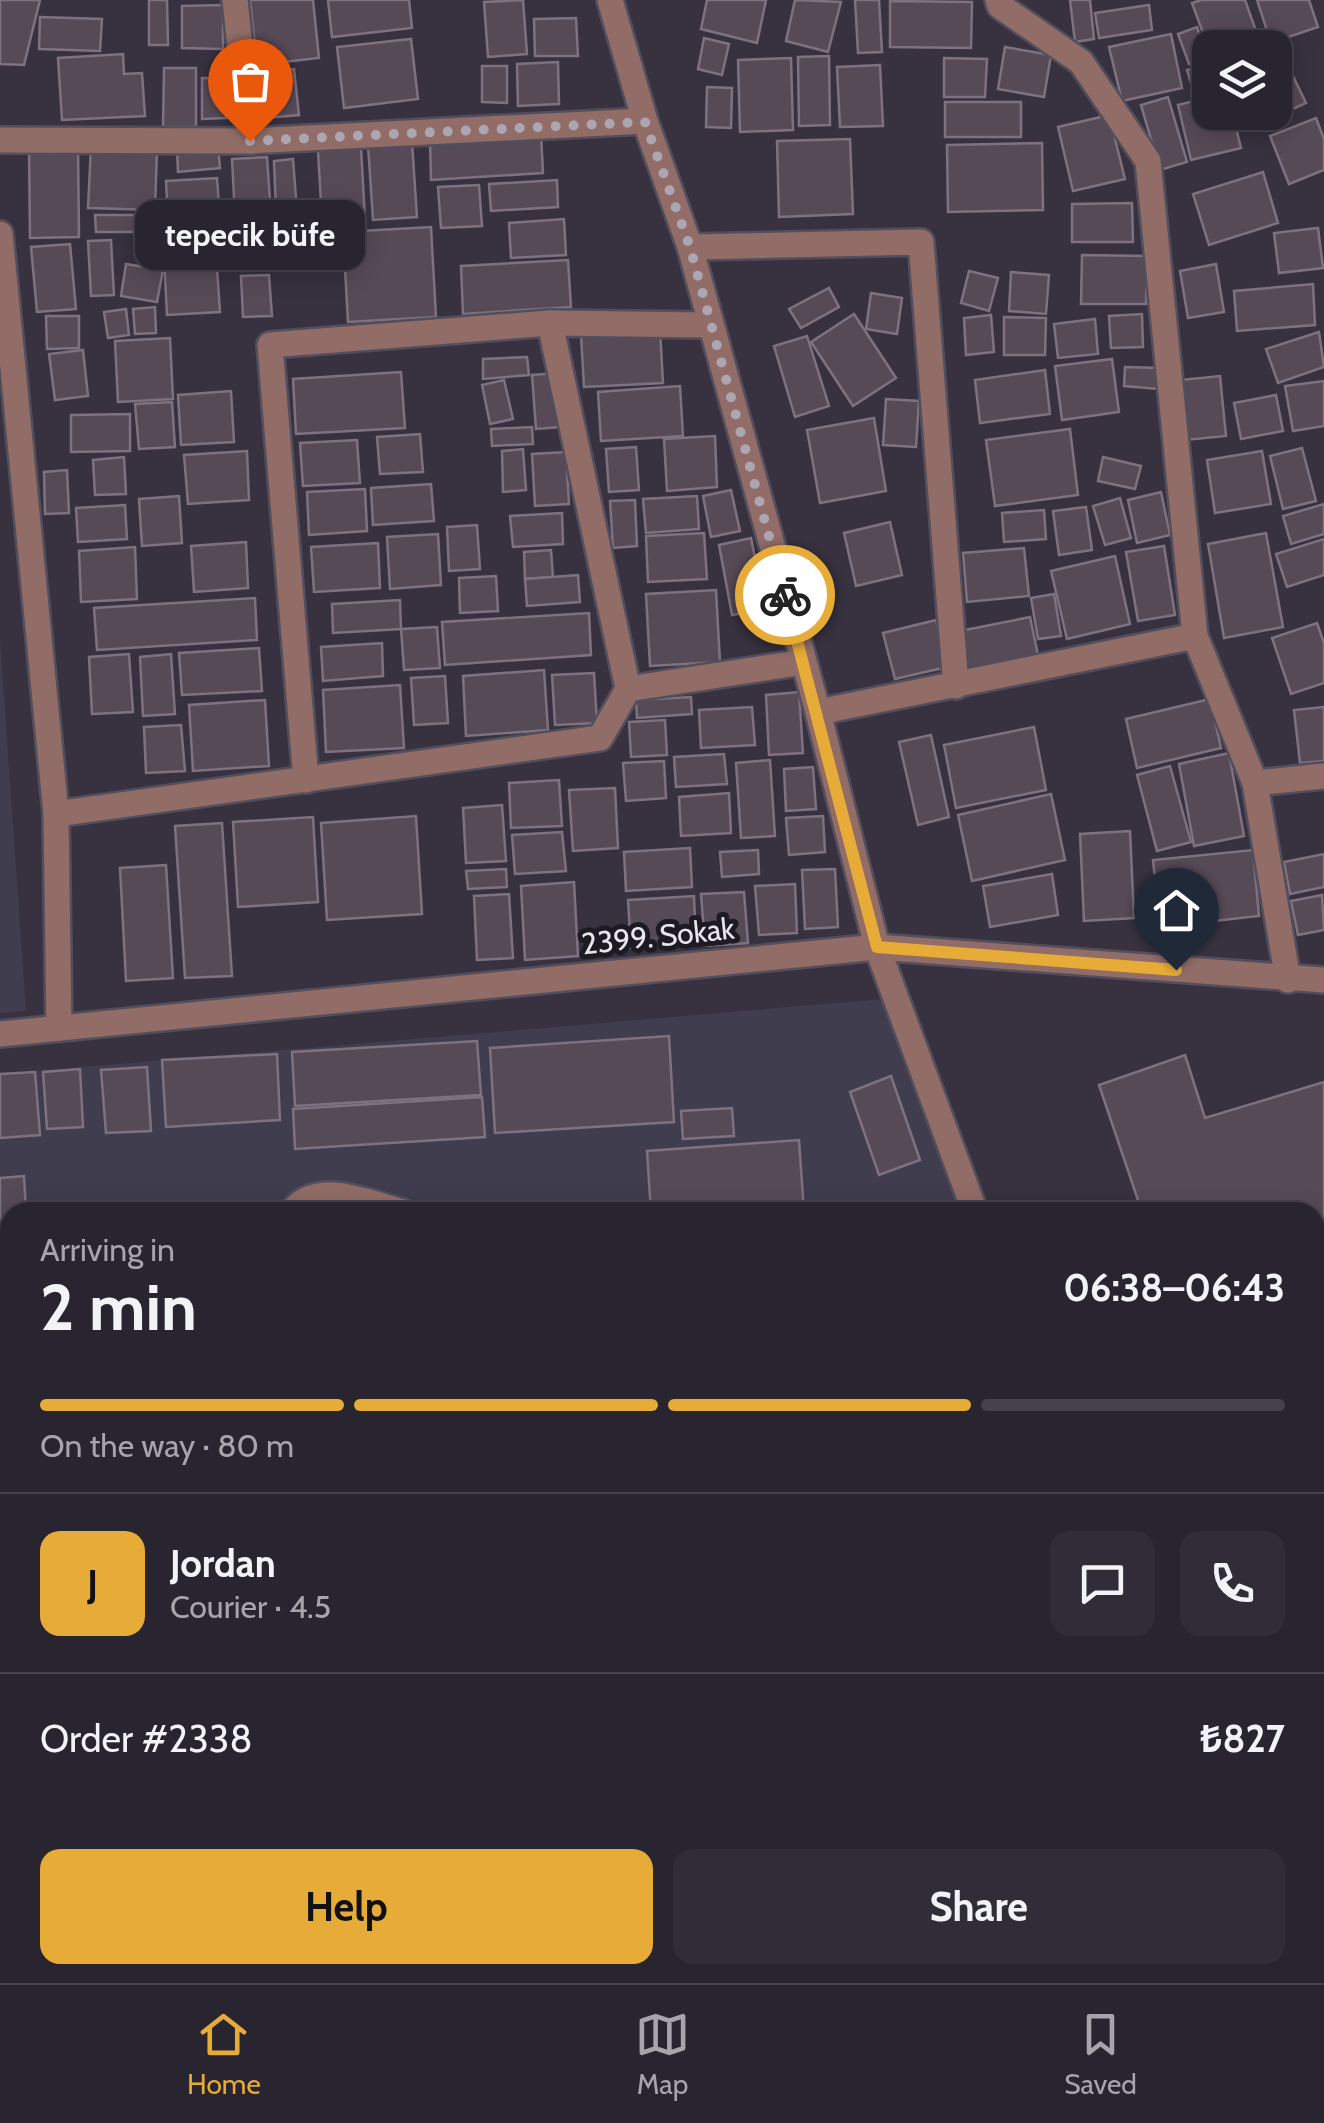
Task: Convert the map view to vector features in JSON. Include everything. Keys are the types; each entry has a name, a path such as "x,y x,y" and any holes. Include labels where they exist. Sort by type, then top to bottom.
{"street":[{"path":"235,0 250,141"},
{"path":"610,0 645,122 690,247 818,712 877,947 971,1202"},
{"path":"998,0 1000,6 1081,62 1148,162 1194,636 1255,783 1288,980"},
{"path":"0,140 250,141 645,122"},
{"path":"0,234 56,814 59,1028"},
{"path":"690,247 921,242 956,686"},
{"path":"306,780 270,346 550,323 709,325"},
{"path":"56,814 600,738 628,690 550,323"},
{"path":"818,712 1194,636"},
{"path":"628,690 804,662"},
{"path":"1255,783 1324,776"},
{"name":"2399. Sokak","path":"0,1034 877,947 1324,980"},
{"path":"307,1202 319,1194 365,1202"}],"shaded area":[{"path":"0,639 26,1011 0,1013"},
{"path":"896,998 965,1202 0,1202 0,1074"}],"building":[{"path":"0,0 40,0 24,65 0,64"},
{"path":"149,0 167,0 168,45 149,45"},
{"path":"250,0 313,0 319,58 257,65"},
{"path":"328,0 409,0 412,28 332,37"},
{"path":"523,0 527,54 488,57 484,2"},
{"path":"707,0 766,0 757,43 701,29"},
{"path":"795,0 841,2 828,52 786,41"},
{"path":"855,0 879,0 882,52 858,53"},
{"path":"1070,0 1090,0 1094,39 1075,42"},
{"path":"1245,0 1256,30 1202,30 1192,3"},
{"path":"1257,0 1309,0 1318,27 1292,36 1292,30 1267,30"},
{"path":"890,1 972,2 971,48 890,47"},
{"path":"223,5 223,49 182,48 182,6"},
{"path":"1149,5 1152,30 1099,38 1095,13"},
{"path":"40,17 102,19 100,51 39,49"},
{"path":"576,18 578,56 535,56 534,19"},
{"path":"1197,27 1198,30 1192,30 1192,63 1189,64 1178,34"},
{"path":"1171,34 1182,88 1122,101 1109,47"},
{"path":"704,38 729,44 722,75 698,69"},
{"path":"411,39 418,99 344,108 337,47"},
{"path":"1005,47 1051,55 1044,97 998,89"},
{"path":"123,54 124,74 142,73 145,116 62,120 58,58"},
{"path":"829,56 830,125 799,126 798,57"},
{"path":"791,58 793,130 740,132 738,60"},
{"path":"944,58 987,59 985,97 944,97"},
{"path":"558,62 559,104 518,106 517,64"},
{"path":"880,65 883,126 840,127 837,67"},
{"path":"482,66 507,66 507,103 482,102"},
{"path":"164,68 196,68 196,127 163,127"},
{"path":"294,69 299,115 266,118 261,72"},
{"path":"1292,74 1306,103 1292,109"},
{"path":"202,78 226,78 226,118 202,119"},
{"path":"707,87 732,88 731,128 706,127"},
{"path":"1168,97 1187,162 1160,170 1141,105"},
{"path":"945,102 1021,102 1021,137 945,137"},
{"path":"1192,102 1192,130 1236,130 1241,148 1191,160 1178,105"},
{"path":"1109,115 1125,179 1073,191 1058,127"},
{"path":"1316,118 1324,139 1324,170 1289,184 1270,136"},
{"path":"541,134 543,173 431,180 430,140"},
{"path":"850,139 853,214 779,217 777,141"},
{"path":"412,142 417,217 373,220 368,145"},
{"path":"1042,143 1043,210 948,212 947,145"},
{"path":"78,144 79,237 30,238 29,145"},
{"path":"218,145 220,168 178,172 177,148"},
{"path":"91,146 157,148 155,210 88,208"},
{"path":"361,148 365,219 322,221 318,151"},
{"path":"267,157 271,215 235,217 232,159"},
{"path":"293,159 297,211 276,212 274,161"},
{"path":"1263,172 1278,223 1209,245 1193,194"},
{"path":"217,178 221,235 169,238 166,181"},
{"path":"557,180 558,207 491,211 489,184"},
{"path":"479,185 482,226 441,228 438,187"},
{"path":"1132,203 1133,242 1072,242 1072,204"},
{"path":"95,215 147,215 148,232 96,232"},
{"path":"564,219 566,255 511,258 509,223"},
{"path":"431,227 436,317 348,322 343,232"},
{"path":"264,228 265,251 235,253 233,230"},
{"path":"1318,228 1323,268 1279,273 1274,233"},
{"path":"111,240 114,295 91,296 88,241"},
{"path":"70,244 76,309 37,312 31,247"},
{"path":"216,254 220,312 167,315 164,258"},
{"path":"1082,255 1147,256 1146,304 1081,304"},
{"path":"568,260 571,307 463,314 461,266"},
{"path":"126,264 163,270 157,302 121,296"},
{"path":"1216,264 1224,312 1188,318 1180,271"},
{"path":"969,271 998,278 989,311 961,303"},
{"path":"1011,272 1049,275 1046,314 1009,311"},
{"path":"269,275 272,316 243,317 241,276"},
{"path":"1313,284 1315,325 1237,331 1234,291"},
{"path":"829,288 839,307 801,328 789,309"},
{"path":"871,293 902,298 897,334 866,329"},
{"path":"155,307 156,333 135,334 133,309"},
{"path":"126,309 129,335 108,338 104,312"},
{"path":"854,314 896,378 853,406 811,342"},
{"path":"1142,314 1143,347 1111,348 1109,316"},
{"path":"991,315 994,352 966,355 964,318"},
{"path":"46,316 79,316 79,348 47,349"},
{"path":"1004,317 1046,318 1045,355 1004,355"},
{"path":"1095,319 1098,354 1058,358 1054,324"},
{"path":"660,330 663,383 584,387 581,335"},
{"path":"1319,332 1324,367 1278,383 1266,349"},
{"path":"807,336 829,406 795,417 774,346"},
{"path":"170,338 173,399 118,402 115,341"},
{"path":"83,350 88,396 55,400 49,354"},
{"path":"527,357 529,375 483,379 483,359"},
{"path":"1112,359 1119,412 1062,420 1055,366"},
{"path":"1125,367 1159,368 1158,389 1124,386"},
{"path":"1045,370 1050,414 980,423 975,380"},
{"path":"401,372 405,428 296,434 293,379"},
{"path":"558,373 561,427 536,429 532,375"},
{"path":"1220,376 1226,436 1186,440 1180,380"},
{"path":"504,380 513,419 490,424 482,385"},
{"path":"1324,381 1324,426 1293,431 1285,386"},
{"path":"680,386 683,436 601,441 598,392"},
{"path":"231,391 234,442 181,445 178,395"},
{"path":"1276,395 1283,431 1241,439 1234,403"},
{"path":"886,399 919,401 916,447 883,445"},
{"path":"172,402 175,447 139,449 135,404"},
{"path":"130,414 130,451 71,452 71,415"},
{"path":"874,418 886,491 820,503 807,430"},
{"path":"532,427 533,444 492,446 491,429"},
{"path":"1070,429 1078,495 995,506 986,440"},
{"path":"420,434 423,472 380,474 377,437"},
{"path":"715,436 717,487 667,491 664,439"},
{"path":"357,440 360,483 303,486 300,443"},
{"path":"636,447 639,490 609,492 606,449"},
{"path":"1302,448 1316,501 1283,509 1270,456"},
{"path":"523,449 526,490 503,492 502,451"},
{"path":"247,451 249,500 188,504 184,455"},
{"path":"1262,451 1271,504 1215,513 1207,460"},
{"path":"566,452 569,504 535,506 532,454"},
{"path":"124,457 126,494 95,495 93,460"},
{"path":"1103,457 1141,466 1135,489 1098,481"},
{"path":"67,470 69,513 45,514 44,472"},
{"path":"431,484 434,521 373,525 371,488"},
{"path":"365,489 367,531 309,535 307,492"},
{"path":"731,490 740,531 711,537 703,496"},
{"path":"1161,492 1170,535 1137,543 1128,500"},
{"path":"179,496 182,543 142,546 139,499"},
{"path":"697,496 699,529 646,533 643,499"},
{"path":"1120,498 1131,538 1105,545 1093,506"},
{"path":"635,500 637,546 613,548 610,501"},
{"path":"1324,504 1324,534 1291,544 1283,516"},
{"path":"125,505 127,539 78,542 76,508"},
{"path":"1086,507 1092,550 1059,555 1053,511"},
{"path":"1044,510 1046,539 1004,542 1002,513"},
{"path":"562,513 563,544 513,547 510,516"},
{"path":"890,522 902,575 856,586 844,533"},
{"path":"477,525 480,569 449,571 447,527"},
{"path":"704,533 707,579 648,582 646,536"},
{"path":"1266,533 1283,627 1224,638 1208,544"},
{"path":"438,534 441,585 390,589 387,537"},
{"path":"751,538 765,609 732,615 719,545"},
{"path":"1324,539 1324,575 1287,587 1276,554"},
{"path":"246,542 248,588 194,592 191,546"},
{"path":"378,543 380,588 314,592 311,547"},
{"path":"1164,546 1175,615 1138,621 1126,552"},
{"path":"135,547 137,599 81,602 79,551"},
{"path":"1024,548 1029,596 967,602 963,553"},
{"path":"551,550 553,577 525,579 524,552"},
{"path":"1115,556 1130,624 1067,639 1051,571"},
{"path":"578,575 580,602 527,606 525,579"},
{"path":"496,576 498,611 460,613 459,578"},
{"path":"716,590 720,662 650,666 646,594"},
{"path":"1054,594 1061,636 1038,639 1031,598"},
{"path":"255,598 257,640 97,650 94,608"},
{"path":"400,600 401,629 333,633 332,604"},
{"path":"589,613 591,655 445,665 442,622"},
{"path":"1030,617 1038,655 968,670 960,631"},
{"path":"936,620 947,667 895,679 883,633"},
{"path":"1317,623 1324,643 1324,683 1291,694 1272,638"},
{"path":"437,627 440,668 404,670 401,629"},
{"path":"382,643 383,676 323,681 321,647"},
{"path":"259,648 262,691 182,695 179,653"},
{"path":"129,654 133,712 92,714 89,657"},
{"path":"171,654 175,714 143,716 140,657"},
{"path":"544,670 548,730 466,736 463,676"},
{"path":"594,673 597,723 555,725 552,675"},
{"path":"445,676 448,723 414,725 411,678"},
{"path":"400,685 404,748 326,752 323,690"},
{"path":"799,692 803,753 769,755 766,695"},
{"path":"691,697 692,714 637,718 636,700"},
{"path":"1210,699 1221,748 1137,768 1126,719"},
{"path":"265,700 269,766 193,771 189,705"},
{"path":"752,707 755,745 701,748 699,710"},
{"path":"1324,707 1324,761 1300,763 1294,710"},
{"path":"665,720 667,755 631,757 629,722"},
{"path":"181,725 185,771 146,773 144,727"},
{"path":"1034,727 1046,790 956,808 944,745"},
{"path":"931,735 949,817 918,825 899,742"},
{"path":"1229,753 1244,836 1194,846 1179,764"},
{"path":"724,754 727,784 676,787 674,757"},
{"path":"770,760 775,836 741,838 736,763"},
{"path":"664,761 666,798 626,801 623,763"},
{"path":"1170,766 1191,842 1157,851 1137,775"},
{"path":"813,767 816,809 786,811 784,769"},
{"path":"559,780 562,826 511,828 509,783"},
{"path":"615,788 618,848 573,851 569,790"},
{"path":"729,793 731,833 681,836 679,797"},
{"path":"1051,794 1065,860 972,881 958,815"},
{"path":"502,805 506,861 466,863 463,808"},
{"path":"416,816 422,914 327,920 321,823"},
{"path":"823,816 825,852 789,855 786,818"},
{"path":"313,817 318,902 238,907 233,822"},
{"path":"222,823 232,976 185,978 175,826"},
{"path":"1130,831 1134,918 1084,921 1080,834"},
{"path":"562,832 566,871 515,874 512,835"},
{"path":"690,848 692,887 626,891 624,852"},
{"path":"758,850 759,874 722,877 720,852"},
{"path":"1253,850 1259,916 1160,927 1153,860"},
{"path":"1324,854 1324,887 1290,894 1284,862"},
{"path":"166,865 173,978 126,981 120,868"},
{"path":"506,869 507,887 468,889 466,871"},
{"path":"835,869 838,927 805,929 802,870"},
{"path":"1052,874 1058,915 990,927 983,886"},
{"path":"574,882 578,956 525,960 521,886"},
{"path":"795,884 797,933 759,935 755,886"},
{"path":"744,892 748,943 705,946 701,894"},
{"path":"509,894 513,958 477,960 474,896"},
{"path":"1322,895 1324,930 1298,935 1291,901"},
{"path":"694,896 696,944 631,948 628,900"},
{"path":"669,1036 674,1122 495,1133 490,1048"},
{"path":"477,1041 481,1095 295,1106 292,1052"},
{"path":"277,1054 280,1120 166,1127 162,1060"},
{"path":"1185,1055 1205,1118 1324,1082 1324,1202 1139,1202 1099,1085"},
{"path":"147,1067 151,1131 106,1133 101,1070"},
{"path":"80,1069 83,1127 47,1129 43,1072"},
{"path":"35,1072 40,1135 0,1138 0,1074"},
{"path":"891,1076 920,1160 879,1175 850,1092"},
{"path":"482,1097 485,1137 295,1149 293,1109"},
{"path":"732,1108 734,1136 683,1139 681,1111"},
{"path":"799,1140 803,1202 650,1202 647,1151"},
{"path":"24,1176 25,1202 0,1202 0,1178"}],"way so far":[{"path":"250,141 645,122 690,247 785,595"}],"place":[{"name":"tepecik büfe","path":"250,141"}],"route":[{"path":"785,595 877,947 1176,970"}]}
